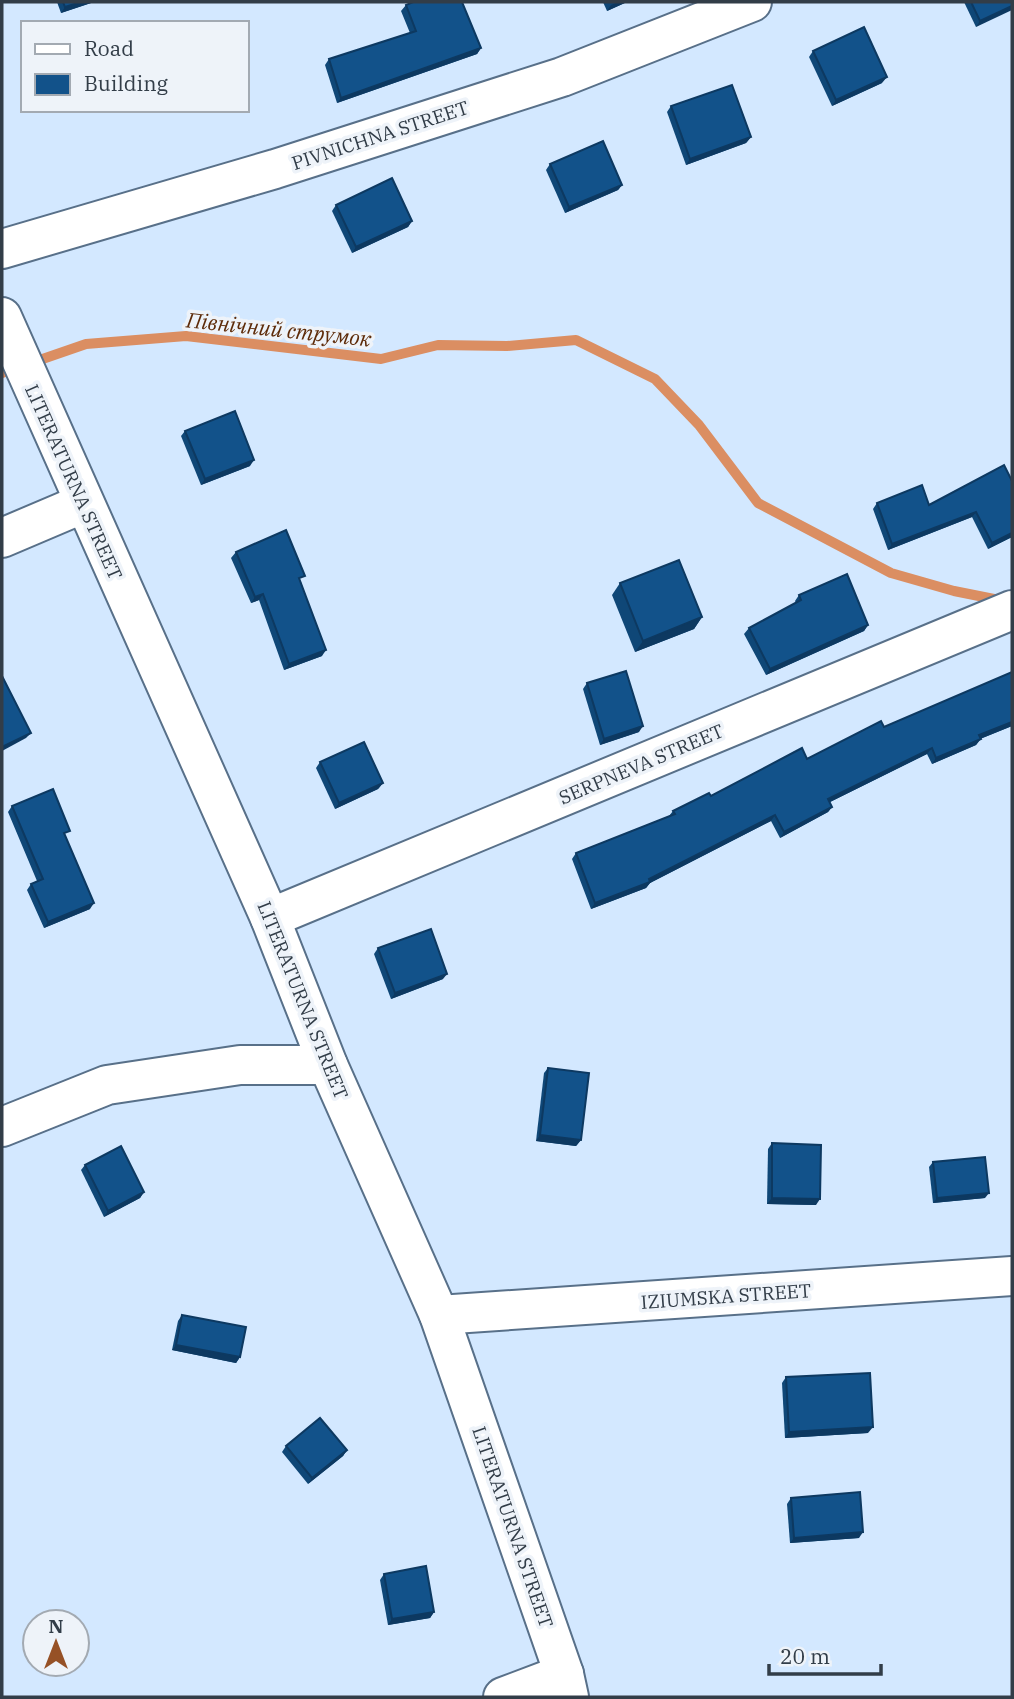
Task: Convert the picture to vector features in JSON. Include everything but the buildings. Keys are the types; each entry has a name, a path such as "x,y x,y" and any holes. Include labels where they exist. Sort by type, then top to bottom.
{"street":[{"name":"PIVNICHNA STREET","path":"2,249 275,169 549,81 752,2"},
{"name":"LITERATURNA STREET","path":"2,317 82,504 270,918 328,1065 439,1315 566,1685"},
{"path":"2,538 82,504"},
{"name":"SERPNEVA STREET","path":"270,918 1012,610"},
{"path":"2,1127 107,1084 240,1065 328,1065"},
{"name":"IZIUMSKA STREET","path":"439,1315 1012,1276"},
{"path":"503,1697 566,1685"}],"waterway":[{"name":"Північний струмок","path":"2,373 86,344 186,336 381,359 438,345 507,346 576,340 655,379 699,425 758,503 891,573 954,591 1004,601"}]}
